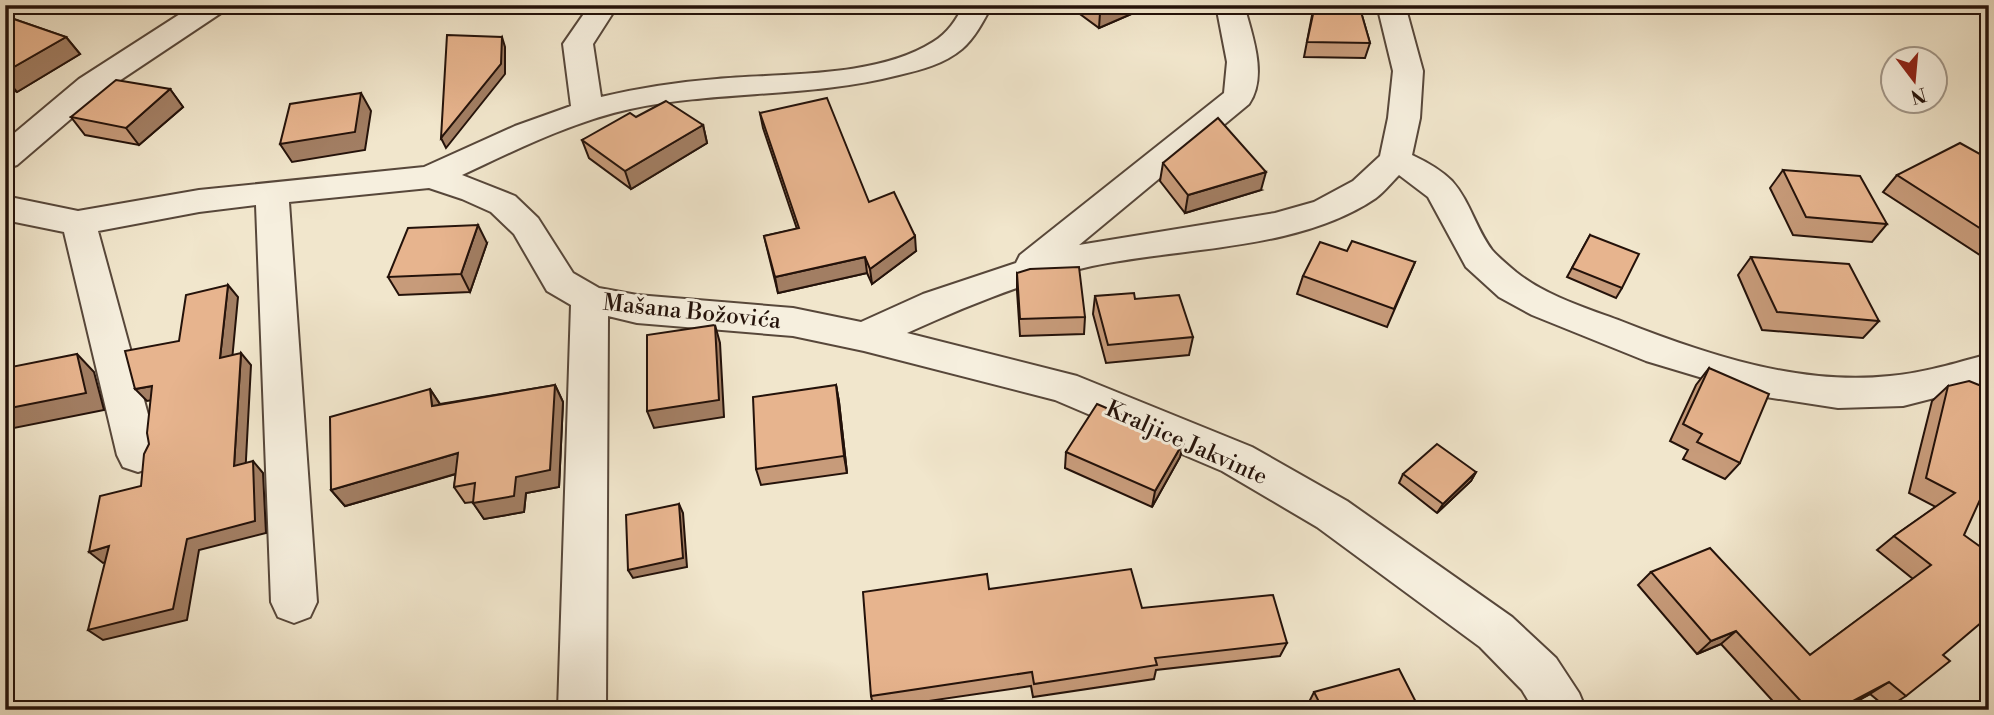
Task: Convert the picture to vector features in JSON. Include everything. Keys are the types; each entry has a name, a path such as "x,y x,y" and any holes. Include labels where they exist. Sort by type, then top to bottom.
{"street":[{"path":"5,158 90,86 214,5"},
{"path":"587,110 578,44 604,5"},
{"path":"429,177 587,110 670,92 763,87 848,78 896,67 932,55 953,42 978,5"},
{"path":"1021,274 1238,97 1243,80 1242,56 1230,5"},
{"path":"864,337 936,304 1021,274 1092,254 1276,225 1326,210 1365,189 1395,160 1404,118 1408,71 1391,5"},
{"path":"1395,160 1423,174 1440,188 1481,260 1505,282 1537,303 1621,337 1713,368 1779,386 1876,393 1922,386 1989,369"},
{"name":"Mašana Božovića","path":"5,208 78,223 199,201 429,177 474,191 503,204 526,226 560,282 590,299 637,309 793,322 864,337"},
{"path":"272,192 294,601"},
{"path":"78,223 88,252 138,455"},
{"path":"582,710 590,299"},
{"name":"Kraljice Jakvinte","path":"864,337 1063,387 1237,459 1332,514 1496,632 1539,674 1562,710"}],"building":[{"path":"1089,5 1118,5 1100,13"},
{"path":"1315,5 1359,5 1370,43 1307,42"},
{"path":"5,16 66,37 5,72"},
{"path":"447,35 502,37 501,64 441,138"},
{"path":"116,80 170,89 126,128 71,117"},
{"path":"361,93 355,132 280,144 290,104"},
{"path":"827,98 869,202 894,192 915,236 870,269 865,257 775,277 764,236 799,228 760,113"},
{"path":"666,101 703,125 625,171 582,140 630,113 636,117"},
{"path":"1218,118 1266,172 1188,195 1163,163"},
{"path":"1960,143 1989,159 1989,234 1897,175"},
{"path":"1783,170 1860,176 1887,224 1806,217"},
{"path":"478,225 461,274 388,277 408,228"},
{"path":"1590,235 1639,254 1622,288 1572,268"},
{"path":"1352,241 1415,262 1394,309 1303,276 1320,242 1347,251"},
{"path":"1751,257 1849,264 1879,321 1777,312"},
{"path":"1079,267 1085,317 1020,319 1017,273 1030,269"},
{"path":"228,285 220,358 241,353 234,466 253,461 255,521 187,539 173,609 88,630 109,546 89,552 100,496 141,486 144,454 149,444 147,433 152,386 135,389 125,351 179,341 186,295"},
{"path":"1134,293 1135,299 1179,295 1193,337 1108,345 1095,296"},
{"path":"715,325 719,400 647,411 647,335"},
{"path":"77,354 86,393 5,409 6,368"},
{"path":"1709,368 1769,394 1740,463 1697,442 1702,434 1683,424"},
{"path":"1969,381 1989,389 1989,480 1964,535 1989,553 1989,616 1943,655 1950,661 1906,696 1889,682 1836,710 1809,710 1736,631 1711,641 1651,572 1710,548 1810,655 1931,565 1894,536 1955,493 1926,478 1948,386"},
{"path":"555,385 550,470 516,477 514,496 473,503 475,483 454,487 458,453 331,490 330,417 430,389 432,406"},
{"path":"836,385 844,456 756,469 753,397"},
{"path":"1097,404 1184,441 1155,491 1066,452"},
{"path":"1437,444 1476,472 1443,504 1403,474"},
{"path":"679,504 683,558 628,570 626,515"},
{"path":"1131,569 1142,608 1273,595 1287,643 1155,658 1157,665 1034,684 1032,672 871,696 863,592 987,574 989,589"},
{"path":"1399,669 1420,710 1323,710 1314,692"}]}
